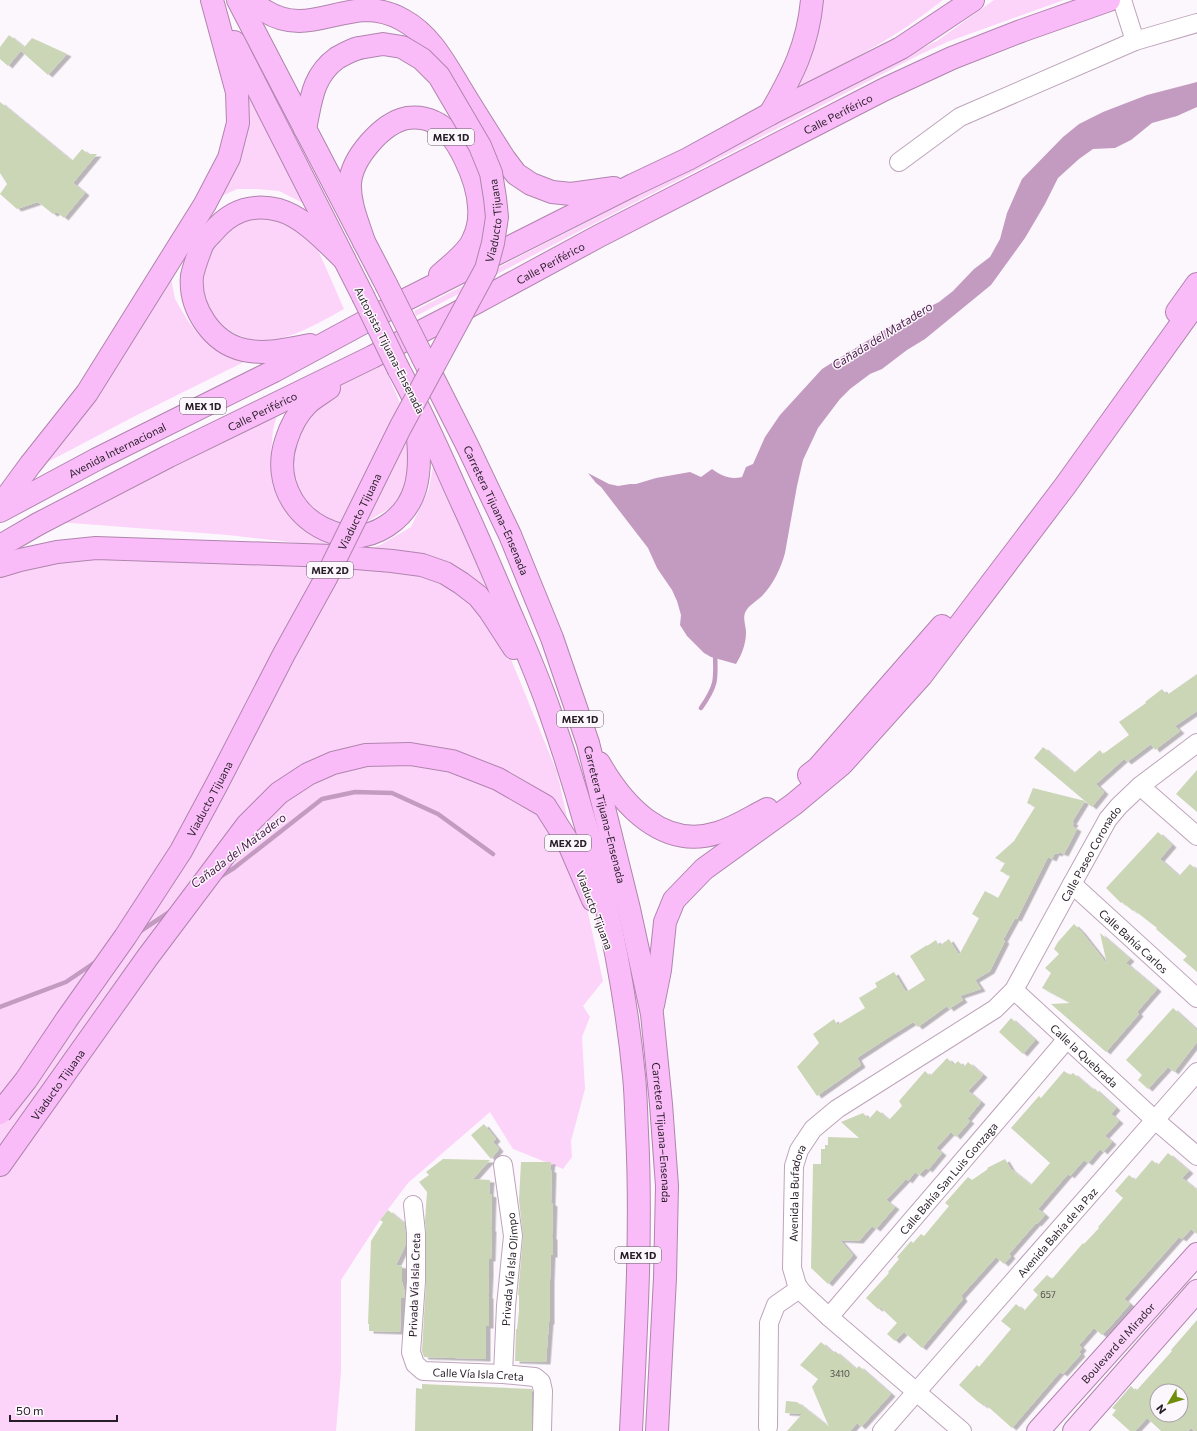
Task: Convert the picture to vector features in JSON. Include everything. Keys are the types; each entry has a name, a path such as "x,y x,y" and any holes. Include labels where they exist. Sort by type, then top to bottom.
{"highway":[{"name":"Autopista Tijuana-Ensenada","path":"212,0 416,401 485,551 522,639 549,709"},
{"path":"0,506 30,465 87,394 205,204 229,158 238,123 237,92 212,0"},
{"path":"238,0 364,242"},
{"path":"251,0 273,16 296,22 315,20 366,10 388,12 421,32 436,50 504,158 516,174 531,184 552,192 571,194 632,185"},
{"path":"770,114 788,82 802,51 812,0"},
{"path":"405,300 632,185 688,159 770,114 902,48 973,0"},
{"name":"Calle Periférico","path":"0,546 38,524 169,456 372,357 599,236 885,89 952,58 1021,31 1109,0"},
{"name":"Viaducto Tijuana","path":"0,1113 26,1080 125,937 181,851 284,654 326,578 400,428 486,269 493,243 497,217 496,198 490,173 480,146 439,76 422,59 402,47 383,44 359,48 342,55 328,65 319,77 313,90 305,129"},
{"name":"MEX 1D","path":"364,242 351,197 350,182 360,155 381,131 407,118 422,118 434,122 445,129 456,143 475,182 479,207 478,226 473,241 454,263 430,283 405,300"},
{"path":"327,342 268,352 243,350 225,343 209,328 199,313 194,297 192,277 196,261 204,242 217,227 227,217 243,210 260,207 280,210 299,220 316,233 344,259"},
{"name":"Carretera Tijuana–Ensenada","path":"364,242 467,445 510,535 552,638 588,743 629,909 652,1014 667,1186 665,1278 657,1431"},
{"path":"588,743 610,782 621,797 654,826 668,832 680,836 697,837 717,834 772,806 818,768 950,616 1058,476 1197,284"},
{"name":"Avenida Internacional","path":"0,511 97,459 274,371 405,300"},
{"path":"652,1014 660,970 665,922 674,900 704,869 794,804 842,764 921,676 1065,486 1197,302"},
{"path":"372,357 306,405 291,426 284,446 282,478 289,496 296,506 311,521 327,530 342,535 358,535 376,532 399,516 415,489 418,470 416,401"},
{"name":"MEX 1D","path":"0,566 56,552 96,548 332,556 422,565 445,573 462,583 478,596 504,632 549,709"},
{"name":"Carretera Tijuana–Ensenada","path":"549,709 579,803 600,883 621,980 634,1079 639,1210 637,1320 631,1431"},
{"name":"Viaducto Tijuana","path":"0,1165 147,958 247,825 279,793 308,774 334,763 366,755 410,754 452,760 498,779 545,806 568,842 589,890 621,980"}],"main road":[{"name":"Boulevard el Mirador","path":"1038,1431 1197,1254"},
{"path":"1074,1431 1197,1290"}],"street":[{"path":"1122,0 1135,41"},
{"path":"899,162 960,117 1135,41 1197,23"},
{"name":"Calle Paseo Coronado","path":"1014,990 1108,819 1140,786 1197,743"},
{"path":"1140,786 1197,836"},
{"name":"Calle Bahía Carlos","path":"1072,884 1197,998"},
{"name":"Calle la Quebrada","path":"1014,990 1155,1120 1197,1156"},
{"name":"Avenida la Bufadora","path":"962,1431 829,1317 799,1289 794,1279 792,1268 794,1166 799,1150 813,1129 837,1109 995,1009 1014,990"},
{"name":"Calle Bahía San Luis Gonzaga","path":"829,1317 1067,1039"},
{"name":"Avenida Bahía de la Paz","path":"882,1431 1197,1072"},
{"name":"Privada Vía Isla Olimpo","path":"503,1165 512,1236 506,1306 503,1374"},
{"name":"Privada Vía Isla Creta","path":"413,1205 416,1233 416,1281 411,1352 415,1364"},
{"path":"768,1427 769,1323 776,1306 799,1289"},
{"name":"Calle Vía Isla Creta","path":"415,1364 423,1371 503,1374 536,1377 541,1382 543,1391 542,1431"}],"shaded area":[{"path":"820,0 943,0 908,26 880,43 794,90"},
{"path":"994,0 1064,0 947,42 919,55 416,316 414,311 937,41"},
{"path":"246,87 305,204 279,191 257,189 237,189 220,197 170,273 175,299 188,321 199,335 211,345 258,355 137,415 21,476 203,196"},
{"path":"266,214 304,231 319,252 344,309 300,332 268,340 253,340 238,335 223,325 209,310 202,297 198,268 228,223"},
{"path":"380,356 409,424 414,448 405,490 390,508 365,523 348,525 325,517 308,506 298,496 288,449 315,396"},
{"path":"278,412 273,430 271,454 275,490 295,521 325,542 347,548 366,550 380,545 411,527 429,489 434,461 488,592 394,554 228,535 58,522"},
{"path":"72,558 415,568 458,584 506,647 557,772 603,981 583,1006 590,1017 582,1037 585,1089 571,1141 572,1157 563,1169 513,1149 490,1112 408,1183 380,1220 341,1280 341,1372 336,1431 0,1431 0,578 17,571"}],"water":[{"path":"1197,82 1197,107 1177,116 1152,123 1131,140 1115,148 1093,149 1079,159 1058,178 1025,238 991,285 925,339 907,350 882,369 870,374 850,389 840,399 818,428 803,460 785,553 779,570 770,587 747,609 745,613 745,641 736,664 711,657 704,653 687,636 680,625 681,615 677,601 672,590 657,568 648,548 601,487 588,473 609,484 618,486 636,484 656,478 690,472 701,477 712,469 726,477 742,477 746,467 753,464 765,437 780,415 822,369 891,326 939,302 953,291 974,269 990,257 1000,239 1007,213 1022,179 1063,137 1079,124 1103,112 1147,95"}],"building":[{"path":"9,35 24,47 8,66 0,59 0,47"},
{"path":"32,38 67,54 48,75 21,51"},
{"path":"0,102 72,161 82,149 88,154 97,154 73,183 85,193 64,218 57,212 53,214 38,202 17,209 0,194 7,184 0,173"},
{"path":"1197,674 1197,711 1175,726 1180,731 1155,750 1151,744 1127,762 1124,759 1096,784 1104,792 1092,807 1034,758 1043,747 1074,773 1100,750 1103,754 1129,735 1119,722 1146,703 1145,702 1162,689 1167,695"},
{"path":"1197,770 1197,812 1176,794"},
{"path":"1033,788 1085,801 1072,822 1074,823 1072,826 1077,829 1064,854 1059,852 1058,854 1055,853 1052,859 1048,857 1017,919 1015,918 1003,940 1005,941 990,971 975,980 981,989 960,996 963,1000 949,1009 947,1006 918,1027 913,1022 886,1039 857,1058 861,1065 817,1096 797,1067 819,1043 813,1034 834,1019 837,1025 865,1008 859,998 877,987 875,983 894,972 906,992 925,980 910,956 936,940 939,946 949,939 959,955 979,918 972,914 985,891 998,898 1010,876 1000,871 1005,863 995,858 1014,841 1035,807 1027,803"},
{"path":"1158,832 1172,845 1160,859 1179,876 1190,864 1197,870 1197,972 1183,960 1187,956 1156,929 1157,928 1134,910 1133,911 1122,902 1121,903 1106,888"},
{"path":"1074,924 1107,964 1100,933 1130,959 1126,963 1157,989 1137,1012 1139,1014 1106,1052 1051,1004 1070,1003 1042,988 1051,973 1045,968 1059,954 1054,949 1058,942"},
{"path":"1173,1008 1197,1030 1197,1042 1174,1072 1168,1067 1148,1089 1138,1080 1142,1075 1126,1060"},
{"path":"1011,1018 1035,1040 1023,1054 999,1032"},
{"path":"947,1058 954,1065 958,1061 964,1067 968,1062 983,1075 968,1091 981,1102 967,1119 970,1121 956,1137 951,1132 936,1148 942,1153 928,1170 926,1168 919,1175 915,1172 908,1181 906,1179 886,1200 895,1207 876,1229 872,1226 859,1241 840,1240 853,1255 828,1284 811,1268 813,1164 821,1164 821,1149 825,1149 825,1145 828,1145 828,1137 859,1138 841,1122 863,1113 869,1119 877,1110 889,1120 902,1106 899,1101 925,1071 930,1076"},
{"path":"1064,1071 1070,1075 1073,1073 1094,1091 1094,1088 1116,1108 1111,1114 1119,1121 1105,1136 1112,1142 1103,1152 1100,1149 1088,1163 1084,1160 1070,1176 1068,1174 1038,1209 1045,1215 1009,1254 1011,1256 1004,1264 996,1257 961,1296 963,1299 922,1348 904,1332 895,1341 887,1334 897,1323 880,1307 878,1309 866,1298 889,1273 888,1272 899,1259 897,1257 911,1241 913,1243 921,1234 924,1236 949,1206 945,1203 968,1177 972,1180 988,1169 987,1168 1005,1159 1011,1169 1031,1185 1050,1163 1011,1128 1039,1096 1041,1098"},
{"path":"484,1124 496,1139 493,1142 499,1149 491,1159 471,1135"},
{"path":"1168,1153 1189,1171 1182,1178 1197,1190 1197,1234 1191,1229 1182,1239 1179,1237 1124,1299 1130,1304 1102,1335 1094,1328 1079,1345 1082,1348 1079,1352 1081,1354 1063,1374 1060,1372 1012,1428 985,1404 984,1406 977,1401 959,1385 977,1365 979,1367 1011,1329 1001,1321 1016,1304 1024,1311 1038,1295 1033,1290 1047,1275 1052,1279 1083,1243 1084,1244 1099,1228 1098,1227 1123,1198 1115,1191 1129,1175 1135,1180 1152,1160 1158,1165"},
{"path":"443,1159 490,1160 473,1179 490,1180 489,1194 492,1195 491,1259 489,1259 488,1296 489,1326 486,1326 486,1359 424,1357 422,1351 426,1282 425,1221 427,1192 419,1182 429,1175 426,1172"},
{"path":"521,1162 551,1162 550,1170 552,1170 551,1203 553,1204 553,1255 551,1255 550,1322 546,1362 515,1361 516,1329 519,1311 518,1295 523,1237 519,1200"},
{"path":"388,1210 404,1223 406,1234 406,1244 396,1265 402,1266 402,1282 405,1293 404,1298 401,1298 400,1332 369,1331 368,1324 371,1241 383,1222 380,1220"},
{"path":"1197,1320 1197,1431 1194,1431 1191,1428 1188,1431 1161,1431 1152,1423 1189,1423 1189,1383 1149,1383 1149,1420 1147,1418 1135,1431 1130,1431 1112,1415 1116,1410 1112,1408 1131,1386 1136,1391 1172,1351 1171,1350"},
{"path":"821,1342 833,1353 835,1351 856,1369 859,1366 891,1394 861,1427 857,1423 850,1431 787,1431 802,1414 785,1413 786,1401 797,1402 829,1427 812,1387 818,1379 800,1365"},
{"path":"422,1384 532,1389 532,1431 415,1431 416,1388 422,1389"}],"waterway":[{"name":"Cañada del Matadero","path":"701,708 713,688 715,676 715,653"},
{"name":"Cañada del Matadero","path":"218,878 234,868 322,799 355,792 392,793 438,814 493,854"},
{"name":"Cañada del Matadero","path":"139,932 171,911"},
{"name":"Cañada del Matadero","path":"0,1007 66,982 97,961"}]}
